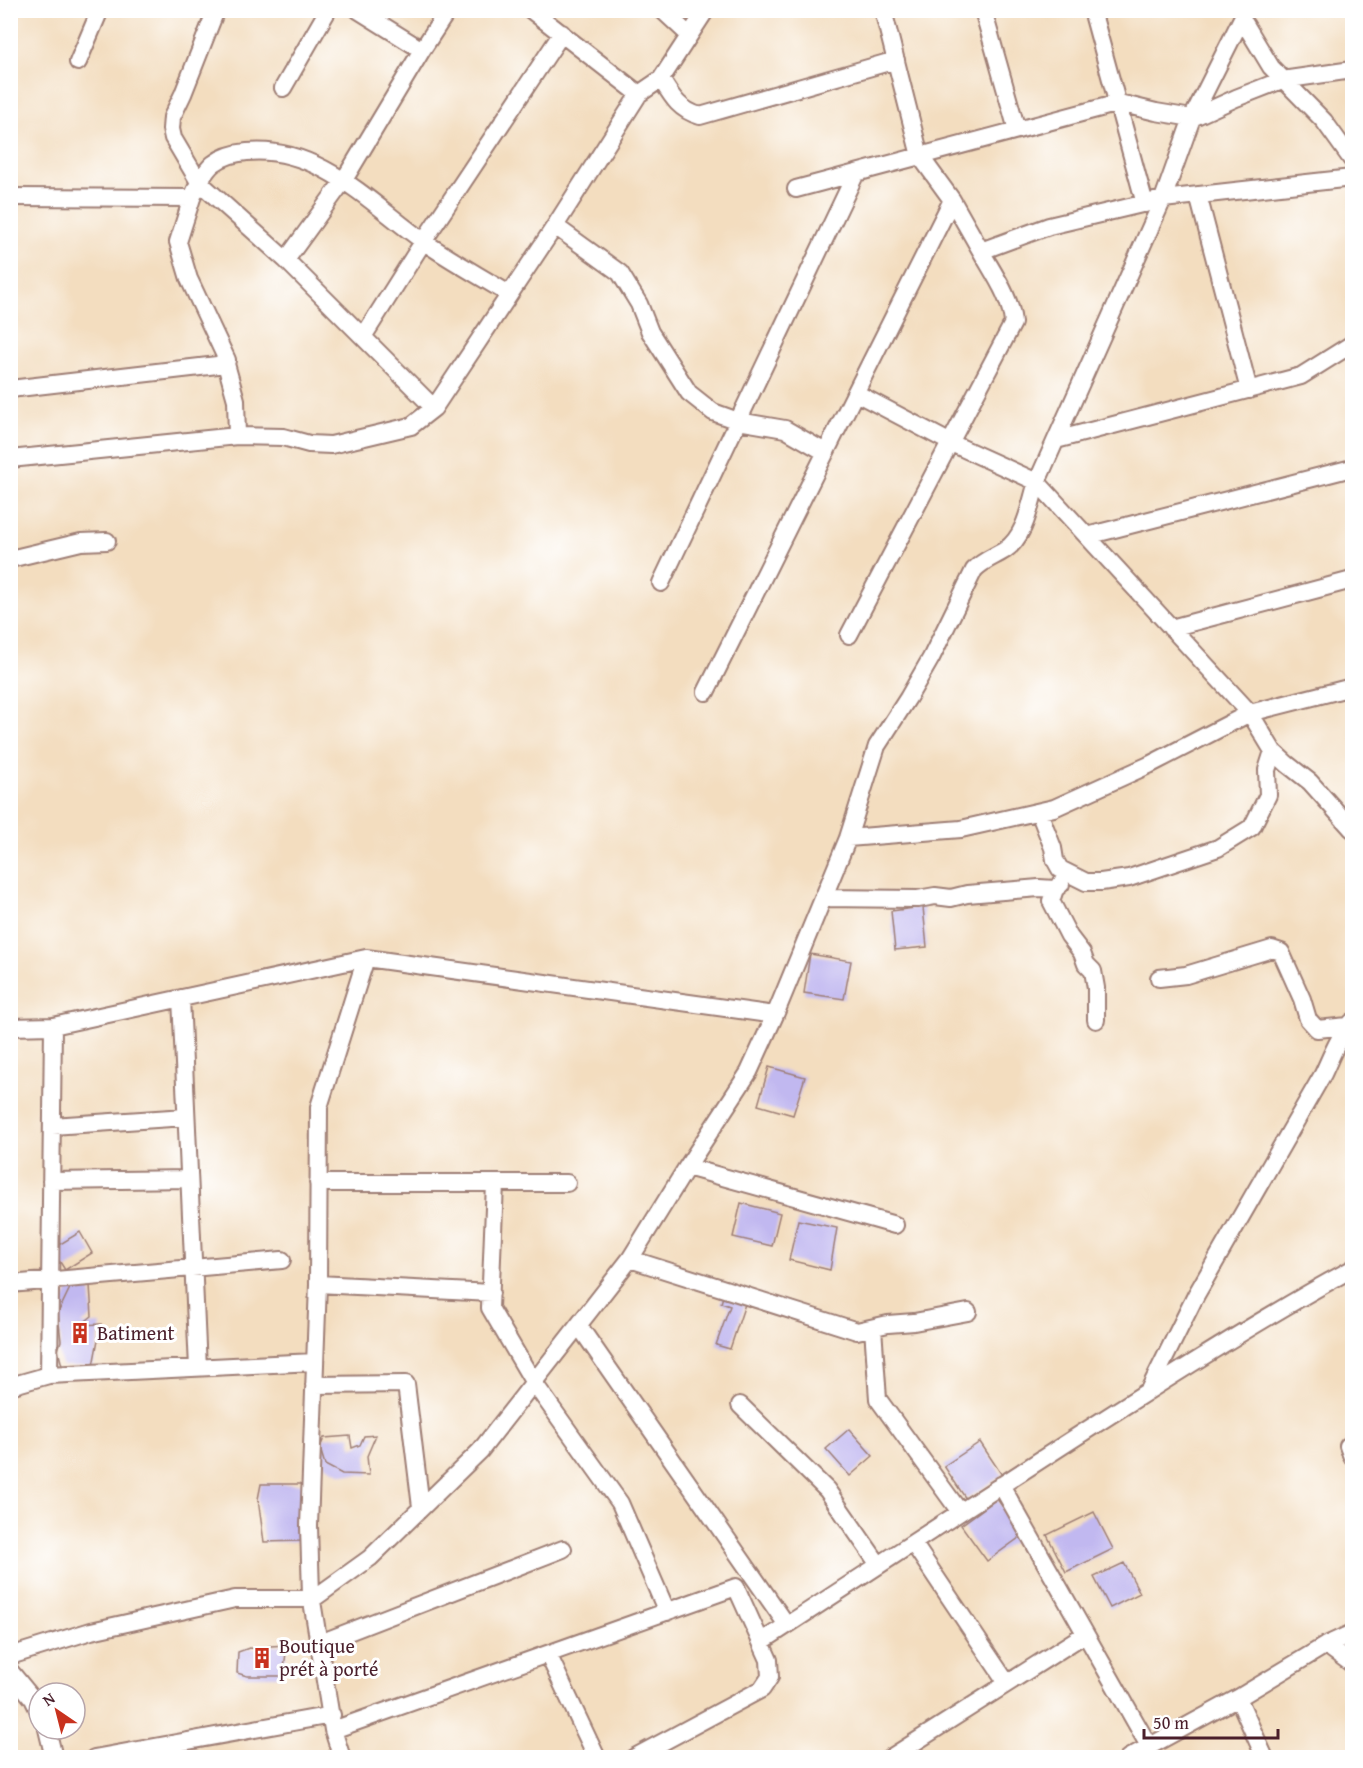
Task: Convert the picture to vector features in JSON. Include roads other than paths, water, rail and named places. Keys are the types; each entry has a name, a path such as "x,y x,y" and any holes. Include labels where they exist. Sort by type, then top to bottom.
{"street":[{"path":"78,62 100,10"},
{"path":"216,10 172,117 173,138 199,182 286,260 434,408"},
{"path":"283,88 328,10"},
{"path":"358,10 422,50"},
{"path":"286,260 344,180 447,10"},
{"path":"531,10 639,94"},
{"path":"662,10 689,35"},
{"path":"10,459 237,436 283,437 309,444 331,445 411,426 434,408 555,226 639,94 661,79 706,10"},
{"path":"849,635 1013,323 1008,302 981,251 952,200 920,156 884,10"},
{"path":"983,10 1017,130"},
{"path":"1092,10 1145,204"},
{"path":"1244,15 1271,67 1324,121 1353,160"},
{"path":"10,1656 91,1630 235,1599 313,1599 370,1558 480,1451 630,1259 749,1072 848,838 877,746 931,658 974,570 981,562 1006,549 1016,540 1037,482 1163,199 1192,118 1244,15"},
{"path":"363,337 423,242 562,33"},
{"path":"661,79 673,99 688,113 700,116 896,60"},
{"path":"796,189 1119,103 1192,118 1282,80 1353,70"},
{"path":"237,436 236,400 226,364 227,360 189,279 178,242 199,182 213,164 231,154 257,151 284,153 315,165 344,180 423,242 509,294"},
{"path":"661,583 856,173"},
{"path":"981,251 1049,226 1163,199 1353,178"},
{"path":"1198,195 1249,390"},
{"path":"10,197 192,198"},
{"path":"706,692 952,200"},
{"path":"555,226 620,273 639,304 650,332 689,393 713,412 738,421 785,429 825,452"},
{"path":"1056,440 1300,376 1353,344"},
{"path":"10,389 226,364"},
{"path":"856,393 951,443 1037,482 1250,713 1273,751 1310,782 1353,829"},
{"path":"1087,536 1353,468"},
{"path":"10,559 81,542 107,541"},
{"path":"1171,628 1353,580"},
{"path":"848,838 961,829 1054,808 1149,765 1250,713 1353,687"},
{"path":"1039,812 1060,869 1086,882 1129,878 1218,848 1252,827 1268,795 1267,770 1273,751"},
{"path":"823,898 918,900 935,896 951,898 967,894 1039,888 1054,889 1072,876"},
{"path":"1054,889 1051,901 1054,908 1069,936 1082,953 1086,964 1093,971 1096,988 1096,1020"},
{"path":"1159,978 1186,975 1272,949 1281,952 1302,999 1308,1019 1317,1029 1350,1024"},
{"path":"10,1027 53,1026 366,958 775,1015"},
{"path":"342,1758 333,1723 313,1599 309,1526 318,1284 319,1107 366,958"},
{"path":"181,998 198,1368"},
{"path":"1148,1391 1196,1295 1350,1024"},
{"path":"49,1375 53,1026"},
{"path":"52,1126 186,1117"},
{"path":"687,1167 896,1226"},
{"path":"51,1181 189,1179"},
{"path":"318,1183 567,1184"},
{"path":"495,1184 490,1308 534,1383 620,1503 667,1612"},
{"path":"630,1259 857,1331 968,1312"},
{"path":"10,1284 282,1260"},
{"path":"761,1642 1000,1485 1217,1347 1305,1294 1353,1269"},
{"path":"318,1284 491,1293"},
{"path":"579,1326 787,1625"},
{"path":"873,1328 878,1399 960,1512"},
{"path":"10,1386 49,1375 315,1362"},
{"path":"314,1385 406,1384 421,1507"},
{"path":"740,1405 827,1490 879,1565"},
{"path":"1000,1485 1149,1746"},
{"path":"913,1543 1007,1683"},
{"path":"320,1643 563,1549"},
{"path":"94,1758 333,1723 548,1654 736,1587 769,1660 770,1677 762,1689 633,1758"},
{"path":"1128,1758 1238,1698 1326,1645 1353,1633"},
{"path":"890,1758 1085,1634"},
{"path":"1326,1645 1353,1664"},
{"path":"548,1654 597,1758"},
{"path":"10,1671 27,1691"},
{"path":"1238,1698 1265,1758"},
{"path":"50,1741 54,1758"}],"place":[{"name":"Batiment","path":"80,1333"},
{"name":"Boutique prét à porté","path":"262,1658"}]}
